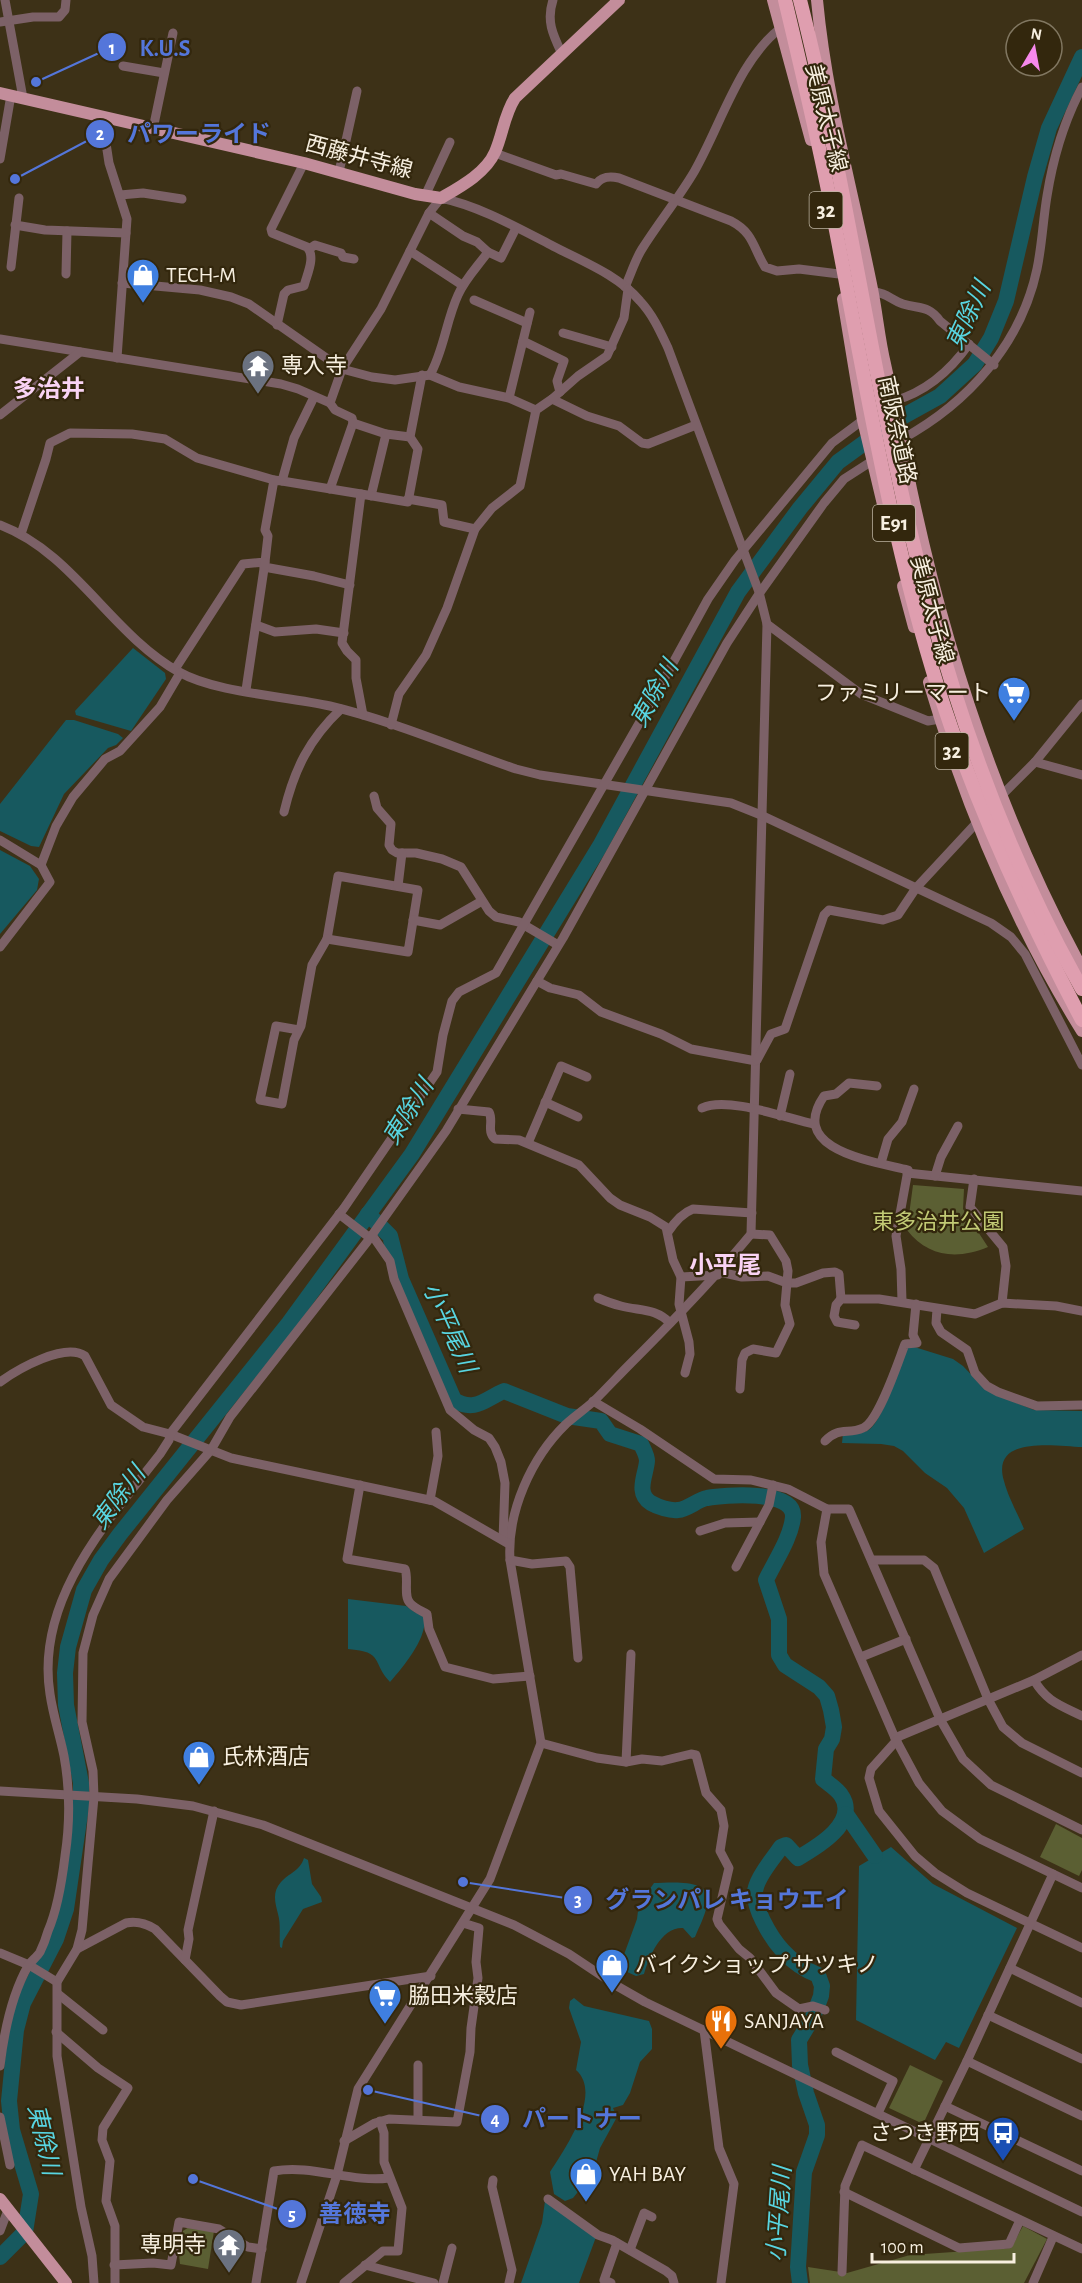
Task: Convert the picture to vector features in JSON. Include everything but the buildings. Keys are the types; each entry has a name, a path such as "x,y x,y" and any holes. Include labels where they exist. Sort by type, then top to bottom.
{"highway":[{"name":"南阪奈道路","path":"785,0 832,210 894,521 916,611 939,690 965,767 996,843 1046,953 1082,1020"},
{"name":"南阪奈道路","path":"801,2 904,500 930,608 953,687 1009,839 1056,942 1082,989"}],"main road":[{"path":"441,198 474,176 495,153 508,110 515,99 619,0"},
{"name":"美原太子線","path":"773,0 814,149 872,457 908,606 940,719 997,868 1050,976 1082,1031"},
{"name":"美原太子線","path":"817,0 820,35 835,123 872,292 884,363 937,599 986,760 1061,930 1082,969"},
{"name":"西藤井寺線","path":"12,95 304,163 425,196 441,198"},
{"path":"0,2199 66,2283"}],"street":[{"path":"0,159 12,95 5,0"},
{"path":"5,21 59,17 65,10 66,0"},
{"path":"553,0 549,17 551,29 562,54"},
{"path":"391,725 399,694 426,655 447,608 475,529 492,508 520,486 536,410 607,356 624,318 626,288 641,250 677,200 742,73 768,37 782,27"},
{"path":"153,129 172,33"},
{"path":"123,66 164,73"},
{"path":"901,435 919,430 962,397 994,365 1012,335 1032,290 1038,267 1052,170 1069,115 1082,87"},
{"path":"339,172 357,91"},
{"path":"102,117 109,163 127,219 117,358"},
{"path":"425,196 450,142"},
{"path":"495,153 556,175 561,174 596,184 605,177 619,178 741,226 753,241 765,267 777,271 799,269 839,274"},
{"path":"277,325 284,294 288,290 304,286 312,258 309,249 272,233 271,229 304,163"},
{"path":"120,195 143,193 182,199"},
{"path":"10,267 19,198"},
{"path":"330,403 342,369 381,309 429,213 441,198 460,202 595,267 640,300 655,320 668,348 745,555 767,624 752,1234 719,1273 593,1401 566,1425 548,1446 534,1468 518,1504 506,1542"},
{"path":"429,213 463,237 477,242 488,252 501,258 516,228"},
{"path":"15,225 45,230 126,233"},
{"path":"66,274 67,231"},
{"path":"309,249 315,245 341,253 343,257 354,259"},
{"path":"410,251 462,285"},
{"path":"410,437 426,375 439,358 450,316 462,285 488,252"},
{"path":"122,283 200,290 231,297 249,304 342,369 372,378 395,380 426,375 459,387 509,398 536,410"},
{"path":"872,292 884,292 903,304 919,306 934,313 940,321 994,365"},
{"path":"474,300 527,323"},
{"path":"509,398 530,312"},
{"path":"563,333 612,347"},
{"path":"0,339 281,384 330,403 335,410 352,418 353,423 330,489"},
{"path":"523,341 564,362 557,381 560,392"},
{"path":"894,403 913,395 955,364 969,344"},
{"path":"0,415 80,352"},
{"path":"246,690 265,564 268,536 265,530 278,480 294,438 314,397"},
{"path":"552,399 587,416 619,426 642,443 648,444 696,425"},
{"path":"0,2066 10,2011 40,1953 56,1908 68,1836 71,1795 50,1692 50,1655 58,1613 81,1560 339,1214 437,1072 452,1001 459,992 496,972 708,599 832,443 864,421"},
{"path":"21,534 50,443 70,433 132,434 165,439 197,458 278,480 408,502 418,448 410,437 386,434 353,423"},
{"path":"371,496 386,434"},
{"path":"55,1981 77,1949 83,1919 93,1771 81,1713 83,1653 93,1615 109,1579 143,1530 209,1449 230,1417 408,1188 537,981 727,644 759,593 802,531 844,479 872,457"},
{"path":"361,494 342,643 356,660 356,678 363,715"},
{"path":"408,499 442,505 444,522 475,529"},
{"path":"0,525 21,534 44,549 147,650 178,671 214,684 363,715 516,769 603,786 731,803 991,924 1011,937 1024,954 1082,1065"},
{"path":"40,864 56,826 73,796 105,759 120,751 160,707 178,671 243,564 265,564 350,585"},
{"path":"767,624 861,694 928,721 940,719"},
{"path":"256,625 275,633 316,629 344,633"},
{"path":"756,1060 771,1035 785,1029 824,915 829,910 883,920 892,919 898,915 916,888 1035,762 1082,704"},
{"path":"284,812 291,781 313,740 341,709"},
{"path":"1035,762 1082,775"},
{"path":"374,796 377,808 391,824 390,845 392,850 442,859 461,867 482,901 496,917 519,922 558,945"},
{"path":"0,840 40,864 50,882 0,947"},
{"path":"398,886 402,853"},
{"path":"299,1030 276,1026 260,1100 282,1104 294,1040 299,1030 312,965 327,939 338,876 418,890 408,952 327,939"},
{"path":"414,920 440,925 482,901"},
{"path":"537,981 550,988 579,995 601,1012 661,1034 691,1049 756,1060"},
{"path":"528,1143 561,1066 587,1077"},
{"path":"780,1116 790,1074"},
{"path":"877,1086 849,1083 836,1094 824,1096 817,1109 814,1124 818,1134 831,1147 908,1170 896,1244 901,1269 902,1301"},
{"path":"881,1163 888,1140 902,1122 914,1089"},
{"path":"545,1102 578,1117"},
{"path":"702,1108 718,1103 814,1124"},
{"path":"458,1109 489,1112 490,1130 495,1139 519,1140 579,1165 610,1198 620,1205 661,1223 668,1232 669,1247 681,1277 679,1304 690,1354 685,1373"},
{"path":"935,1176 941,1157 958,1126"},
{"path":"907,1173 1082,1191"},
{"path":"974,1179 970,1207 1003,1246 1006,1266 1002,1303"},
{"path":"668,1232 687,1211 693,1209 752,1213"},
{"path":"301,2283 337,2175 358,2090 490,1879 541,1743 506,1542 505,1483 501,1462 489,1438 474,1430 450,1410 394,1279 390,1261 371,1237 339,1214"},
{"path":"740,1389 742,1360 745,1353 753,1349 776,1353 790,1324 785,1305 788,1271 786,1261 770,1235 752,1234"},
{"path":"681,1277 719,1273 741,1277 768,1276 787,1283 796,1283 823,1273 835,1272 839,1274 841,1299 836,1305 834,1316 837,1322 855,1325"},
{"path":"598,1298 620,1306 653,1311 670,1323"},
{"path":"841,1299 902,1301 975,1314 1002,1303 1056,1306 1082,1311"},
{"path":"825,1441 832,1433 862,1429 869,1424 881,1404 905,1344 917,1344 913,1335 916,1304"},
{"path":"937,1309 936,1323 941,1332 967,1350 975,1373 987,1386 1037,1406 1082,1405"},
{"path":"0,1382 23,1368 63,1351 78,1352 85,1356 111,1405 143,1427 173,1435 231,1458 430,1500 506,1542"},
{"path":"593,1401 640,1429 714,1479 751,1480 788,1489 827,1509 849,1509 940,1719 963,1759 991,1785 1082,1830"},
{"path":"430,1500 438,1456 436,1432"},
{"path":"360,1485 347,1558 405,1569 408,1575 408,1600 427,1614 429,1629 445,1668 493,1679 530,1676"},
{"path":"736,1567 769,1505 773,1486"},
{"path":"827,1509 821,1542 824,1574 896,1739 920,1784 942,1811 980,1839 1082,1888"},
{"path":"700,1532 725,1523 760,1522"},
{"path":"510,1560 532,1564 566,1561 570,1568 578,1658"},
{"path":"872,1560 924,1560 934,1568 988,1699 1003,1727 1022,1743 1082,1773"},
{"path":"861,1657 906,1639"},
{"path":"626,1762 631,1654"},
{"path":"1082,1655 1034,1680 896,1739 871,1769 869,1778 879,1811 915,1856 935,1873 967,1893 1082,1948"},
{"path":"1034,1680 1041,1693 1050,1701 1082,1716"},
{"path":"541,1743 597,1758 626,1762 642,1759 662,1761 691,1754 696,1755 706,1793 721,1810 723,1818 720,1851 729,1868 717,1919 719,1924 750,1958 776,1993 799,2009 813,2006 825,2010"},
{"path":"0,1791 137,1799 214,1811 263,1825 473,1908 540,1938 616,1986 1082,2212"},
{"path":"185,1960 189,1939 188,1930 214,1811"},
{"path":"914,2170 1053,1874"},
{"path":"77,1949 126,1923 142,1923 155,1929 227,2002 241,2006 431,1976"},
{"path":"344,2141 380,2121 389,2119 457,2122 470,2052 478,1978 478,1928 463,1923"},
{"path":"0,1953 32,1967 55,1981 58,1994 57,2056 81,2206 92,2256 94,2283"},
{"path":"1010,1968 1082,2004"},
{"path":"58,1994 103,2030"},
{"path":"988,2015 1082,2059"},
{"path":"704,2030 719,2148 734,2184 721,2283"},
{"path":"56,2032 98,2068 128,2088 103,2128 102,2134 110,2161 105,2195 116,2226 115,2283"},
{"path":"836,2052 893,2081 878,2113"},
{"path":"967,2061 1082,2116"},
{"path":"418,2064 418,2119"},
{"path":"945,2106 1082,2171"},
{"path":"0,2117 10,2165"},
{"path":"344,2283 383,2251 398,2252 402,2208 389,2178 384,2156 384,2133 380,2121"},
{"path":"842,2272 844,2192 862,2145 1082,2249"},
{"path":"256,2283 274,2171 300,2170 377,2179 389,2178"},
{"path":"493,2180 492,2187 512,2270 509,2283"},
{"path":"844,2192 959,2248 1009,2244 1020,2220"},
{"path":"548,2199 598,2235 617,2243 666,2271 672,2276 674,2283"},
{"path":"0,2230 10,2211"},
{"path":"630,2250 644,2213 652,2217"},
{"path":"114,2265 153,2263 171,2265 179,2222 219,2229 248,2247 262,2249"},
{"path":"1033,2283 1053,2237"},
{"path":"611,2283 604,2280 617,2243"},
{"path":"443,2283 452,2248"},
{"path":"365,2265 435,2283"}],"green space":[{"name":"東多治井公園","path":"913,1185 964,1189 963,1209 988,1247 965,1254 944,1254 924,1246 915,1239 907,1230"},
{"path":"1056,1824 1082,1838 1082,1870 1079,1876 1040,1857"},
{"path":"910,2065 943,2081 925,2120 919,2122 889,2108"},
{"path":"1023,2226 1047,2239 1024,2283 810,2283 808,2267 847,2273 910,2255 1011,2248"},
{"path":"189,2227 214,2231 208,2269 180,2264 179,2255 183,2231"}],"water":[{"path":"133,648 165,673 166,679 131,731 76,715 75,711"},
{"path":"66,720 74,720 118,734 123,738 116,745 108,748 64,794 39,847 31,846 0,831 0,804"},
{"path":"0,850 30,866 39,879 37,890 0,934"},
{"path":"908,1345 953,1359 992,1393 1034,1410 1082,1411 1082,1447 1028,1446 1007,1456 1002,1466 1004,1481 1024,1529 984,1553 964,1508 947,1488 925,1473 903,1451 894,1446 881,1444 842,1443 843,1433 867,1431 873,1426 890,1392"},
{"path":"348,1599 406,1606 416,1613 417,1611 425,1619 418,1644 390,1682 373,1655 360,1650 348,1649"},
{"path":"891,1847 933,1884 1017,1928 959,2048 946,2042 935,2060 856,2020 859,1866"},
{"path":"304,1858 308,1860 312,1884 322,1902 303,1909 283,1941 282,1948 280,1947 275,1893 281,1882 297,1869"},
{"path":"654,1883 689,1883 698,1886 707,1896 707,1905 695,1937 692,1938 683,1928 668,1932 657,1944 644,1974 636,1976 625,1971 622,1960 638,1911"},
{"path":"574,1998 584,2006 649,2021 652,2029 652,2049 640,2062 630,2093 623,2105 613,2108 617,2117 600,2148 593,2173 573,2198 565,2201 554,2194 550,2172 572,2136 584,2107 583,2080 576,2070 581,2042 569,2008 570,2001"},
{"path":"545,2201 596,2237 579,2283 521,2283 542,2223"}],"waterway":[{"name":"東除川","path":"0,2257 25,2232 31,2194 12,2130 9,2101 16,2030 23,2003 56,1939 66,1909 81,1807 81,1783 66,1705 65,1673 68,1647 84,1590 101,1560 120,1534 289,1323 412,1154 600,846 738,592 800,508 838,462 893,422 940,396 975,364 991,338 1006,301 1049,128 1082,57"},
{"name":"小平尾川","path":"368,1214 390,1236 401,1279 454,1400 461,1404 474,1405 504,1391 567,1416 601,1421 610,1434 641,1444 647,1461 643,1494 651,1503 661,1507 678,1510 707,1498 742,1495 771,1498 791,1508 792,1525 766,1580 779,1619 779,1655 785,1665 819,1687 827,1696 834,1727 832,1739 826,1749 823,1779 841,1795 845,1805 845,1815 841,1824 815,1847 798,1858 786,1845 781,1847 760,1877 755,1894 763,1920 778,1945 795,1962 818,1975 822,1986 821,1996 813,2017 799,2040 800,2065 806,2093 817,2125 817,2135 804,2172 798,2267 800,2283"},
{"path":"846,1814 875,1856"}],"place":[{"name":"K.U.S","path":"36,82"},
{"name":"パワーライド","path":"15,179"},
{"name":"TECH-M","path":"143,304"},
{"name":"専入寺","path":"258,395"},
{"name":"ファミリーマート","path":"1014,722"},
{"name":"氏林酒店","path":"199,1786"},
{"name":"グランパレ キョウエイ","path":"463,1882"},
{"name":"バイクショップ サツキノ","path":"612,1994"},
{"name":"脇田米穀店","path":"385,2025"},
{"name":"SANJAYA","path":"721,2050"},
{"name":"パートナー","path":"368,2090"},
{"name":"さつき野西","path":"1003,2162"},
{"name":"善徳寺","path":"193,2179"},
{"name":"YAH BAY","path":"586,2203"},
{"name":"専明寺","path":"229,2274"}],"district":[{"name":"多治井","path":"49,390"},
{"name":"小平尾","path":"725,1266"}]}
